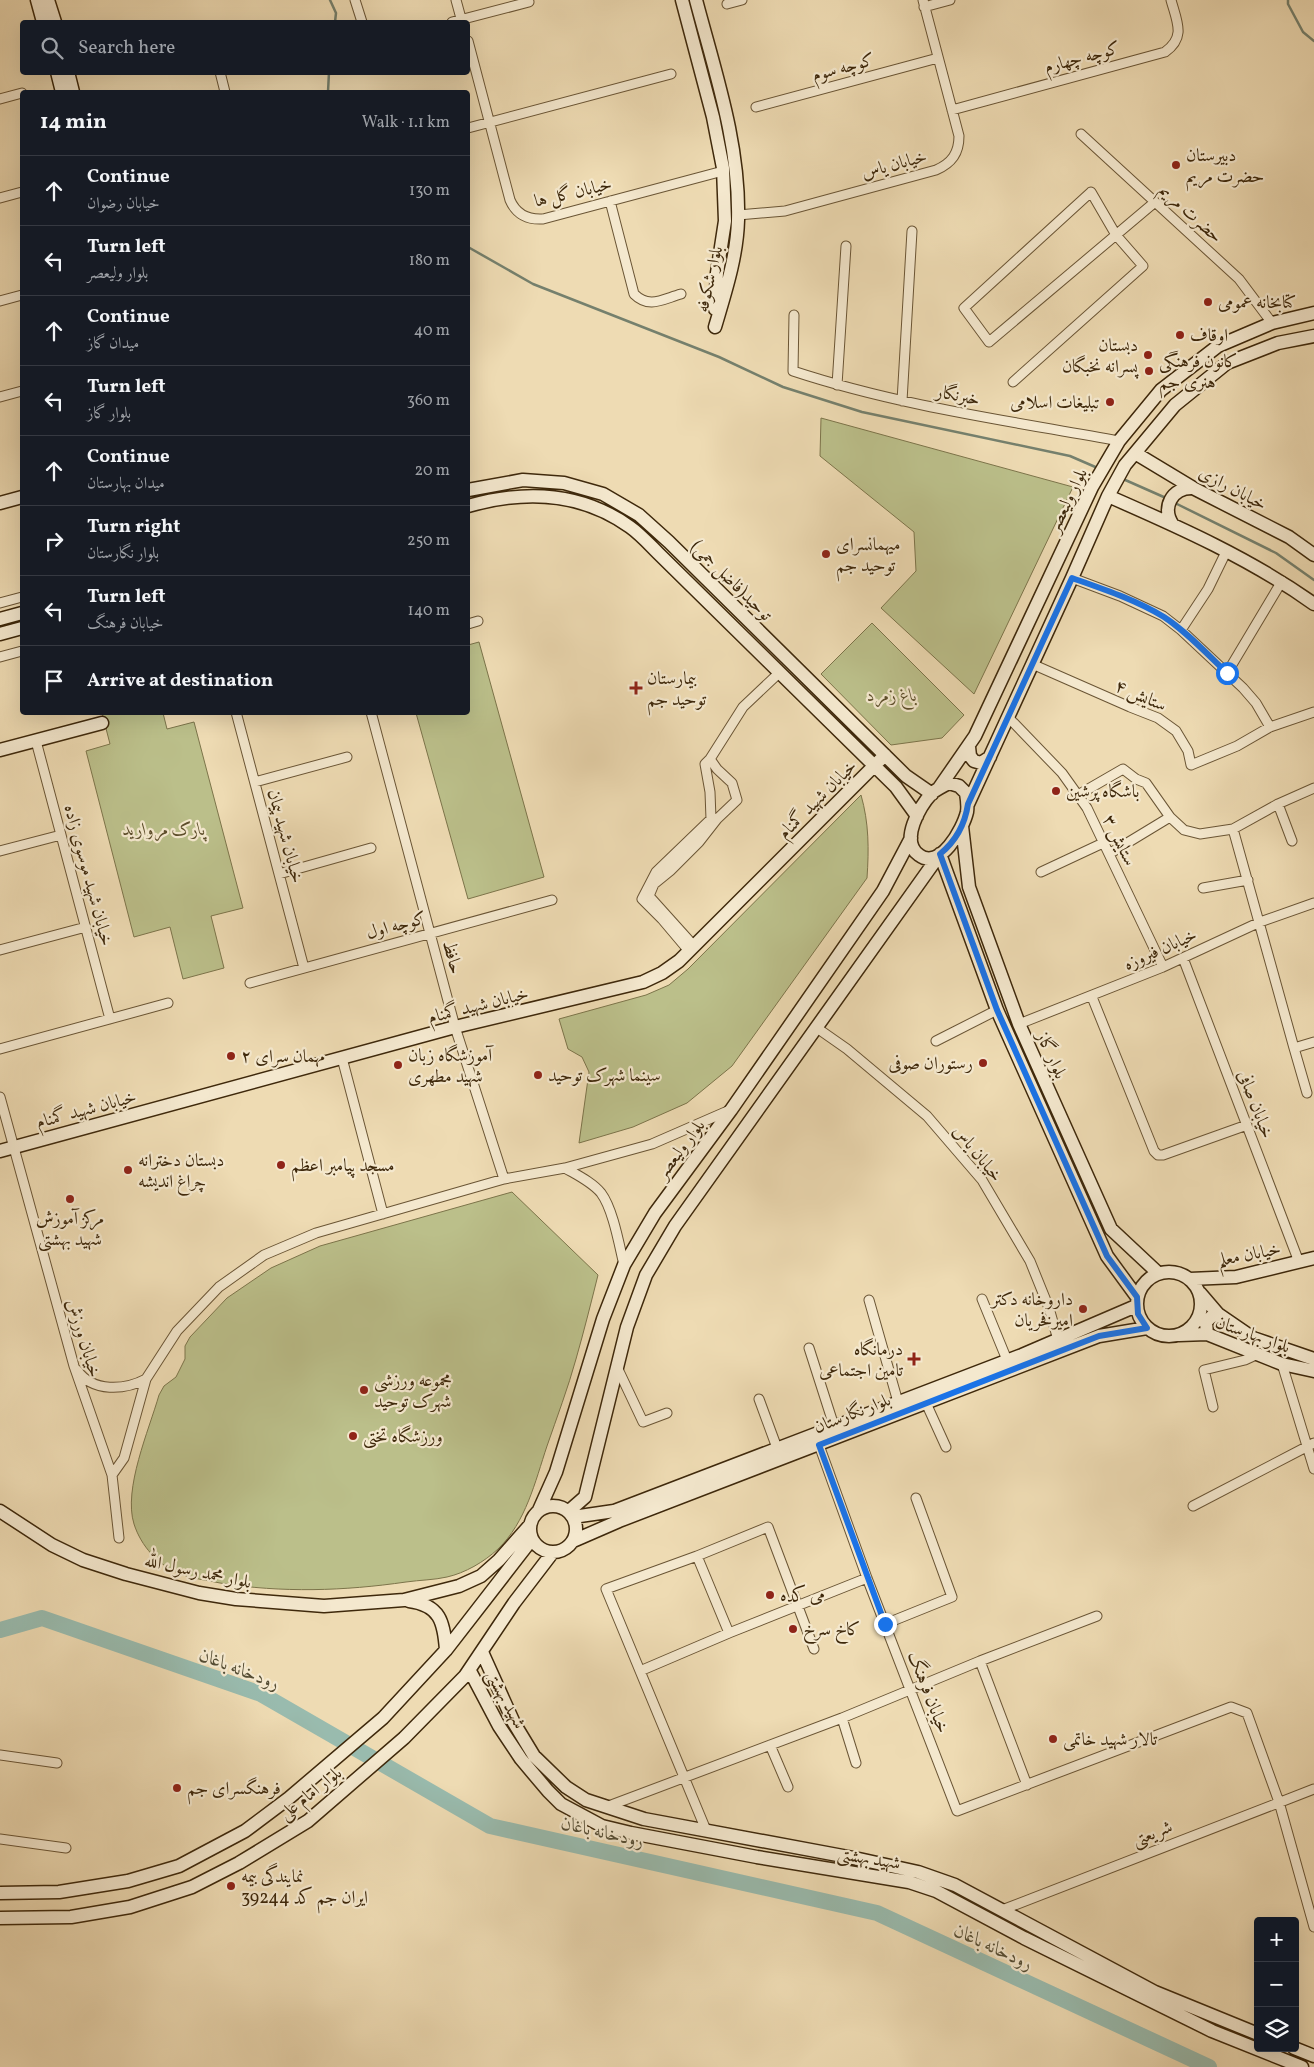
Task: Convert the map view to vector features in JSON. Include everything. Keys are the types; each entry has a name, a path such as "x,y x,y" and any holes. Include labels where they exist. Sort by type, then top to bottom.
{"main road":[{"path":"37,0 42,20"},
{"path":"48,0 53,20"},
{"name":"بلوار شکوفه","path":"682,0 713,117 723,171 724,221 717,273 715,328 730,275 738,215 737,167 726,113 696,0"},
{"path":"57,75 61,90"},
{"path":"69,75 72,90"},
{"name":"بلوار ولیعصر","path":"539,1510 556,1472 603,1319 624,1265 654,1213 731,1110 883,891 911,838 917,816 969,747 1096,480 1119,441 1161,390 1218,346 1272,323 1314,313"},
{"name":"بلوار ولیعصر","path":"962,826 968,804 1110,492 1125,465 1175,405 1227,364 1278,344 1314,336"},
{"name":"خیابان رازی","path":"1135,453 1193,488 1289,538 1314,555"},
{"name":"توحید(فاضل جمی)","path":"470,490 522,480 564,483 603,494 639,514 906,776 935,791"},
{"path":"1174,525 1167,510 1170,500 1177,492 1193,488"},
{"path":"1110,492 1282,582 1314,604"},
{"name":"توحید(فاضل جمی)","path":"470,506 523,495 561,498 597,508 630,527 896,787 917,816"},
{"path":"0,503 20,498"},
{"path":"0,619 20,614"},
{"path":"744,638 755,627"},
{"path":"0,634 20,629"},
{"path":"0,750 102,722"},
{"path":"969,747 970,756 974,761 981,762 990,757"},
{"name":"خیابان شهید گمنام","path":"0,1151 455,1028 643,982 662,973 691,948 885,755"},
{"path":"935,791 949,783 959,786 966,793 968,804"},
{"path":"571,1514 585,1496 627,1327 646,1274 676,1226 940,854 956,837 962,826"},
{"name":"بلوار گاز","path":"962,826 969,887 1019,1024 1111,1229 1158,1273"},
{"path":"911,838 912,849 920,856 930,859 940,854"},
{"name":"بلوار گاز","path":"940,854 997,1010 1107,1256 1137,1302"},
{"path":"951,881 951,874 954,870 961,869 967,873"},
{"path":"1107,1256 1114,1257 1120,1255 1126,1244"},
{"name":"خیابان معلم","path":"1190,1279 1236,1278 1314,1258"},
{"path":"1175,1272 1190,1279 1200,1293 1201,1302 1198,1318 1187,1331 1179,1335 1162,1336 1147,1328 1138,1314 1137,1302 1144,1282 1158,1273 1175,1272"},
{"name":"بلوار بهارستان","path":"1200,1293 1218,1314 1253,1338 1314,1359"},
{"name":"بلوار نگارستان","path":"571,1514 614,1511 1058,1340 1137,1302"},
{"path":"1207,1334 1206,1322 1218,1314"},
{"name":"بلوار نگارستان","path":"573,1541 619,1521 1099,1336 1147,1328"},
{"name":"بلوار بهارستان","path":"1179,1335 1207,1334 1282,1364 1314,1371"},
{"path":"404,1600 459,1586 480,1576 499,1560 530,1525 539,1510 557,1506 571,1514 576,1531 573,1541 568,1547 553,1552 540,1549 532,1539 530,1525"},
{"name":"بلوار محمد رسول الله","path":"0,1511 52,1545 83,1560 126,1574 199,1593 272,1603 324,1606 404,1600"},
{"name":"بلوار امام علی","path":"0,1893 58,1892 128,1881 179,1866 245,1831 289,1798 383,1718 446,1650 532,1539"},
{"name":"بلوار امام علی","path":"0,1918 71,1917 130,1908 192,1887 239,1863 308,1821 404,1738 470,1671 514,1602 553,1552"},
{"path":"404,1600 424,1603 437,1613 443,1624 446,1650"},
{"name":"شهید بهشتی","path":"482,1652 514,1723 534,1756 566,1787 586,1800 644,1820 760,1840 918,1872 955,1885 1155,1992 1254,2032"},
{"name":"شهید بهشتی","path":"470,1671 499,1726 521,1759 548,1791 561,1804 602,1826 630,1834 909,1882 936,1892 1024,1938 1212,2031 1302,2067"},
{"path":"757,1857 760,1840"},
{"path":"1299,2050 1314,2056"}],"street":[{"path":"355,0 361,20"},
{"path":"456,0 462,20"},
{"path":"727,4 742,0"},
{"path":"924,3 950,0"},
{"name":"کوچه چهارم","path":"952,110 1165,52 1174,46 1178,36 1178,25 1170,0"},
{"path":"466,20 529,2"},
{"name":"خیابان یاس","path":"738,215 785,211 943,167 954,157 959,143 959,136 924,3"},
{"name":"خیابان گل ها","path":"470,49 510,200 523,216 543,219 723,171"},
{"name":"کوچه سوم","path":"756,107 938,58"},
{"path":"470,128 671,74"},
{"path":"221,75 224,90"},
{"path":"0,99 20,94"},
{"name":"حضرت مریم","path":"1081,134 1239,279 1272,323"},
{"path":"1013,382 1144,266 1116,235 1091,192 964,308 989,342 1116,235 1155,202"},
{"path":"0,198 20,193"},
{"path":"610,201 634,294 641,301 650,303 681,294"},
{"path":"902,401 912,231"},
{"path":"837,386 846,246"},
{"path":"0,301 20,296"},
{"name":"خبرنگار","path":"794,315 793,371 837,386 902,401 1119,441"},
{"path":"0,397 20,392"},
{"path":"1182,630 1208,589 1226,552"},
{"path":"1072,578 1120,596 1163,616 1182,630 1243,688 1256,703 1270,728 1314,712"},
{"path":"1227,673 1282,582"},
{"path":"0,602 20,597"},
{"path":"470,623 478,621"},
{"path":"0,657 20,651"},
{"name":"ستایش ۴","path":"1032,664 1130,708 1158,718 1176,731 1188,751 1191,765 1237,746 1270,728"},
{"path":"691,948 642,899 656,872 711,819 708,762 743,707 779,673"},
{"name":"خیابان شهید پیمان","path":"237,715 304,968"},
{"name":"حافظ","path":"372,715 455,1028 504,1179"},
{"name":"ستایش ۳","path":"1008,717 1062,773 1087,808 1163,967"},
{"name":"خیابان شهید موسوی زاده","path":"36,740 110,1019"},
{"path":"255,782 347,757"},
{"path":"691,948 649,896 654,884 699,842 717,819 737,800 732,783 708,762"},
{"path":"1078,795 1123,769 1136,779 1146,783 1170,817 1184,830 1200,834 1233,829 1278,804 1314,788"},
{"path":"1278,804 1292,841"},
{"path":"1109,854 1170,817"},
{"path":"1233,829 1307,1093"},
{"path":"0,851 61,834"},
{"path":"1041,872 1103,843"},
{"path":"279,874 372,848"},
{"path":"1203,888 1248,880"},
{"name":"کوچه اول","path":"250,983 552,900"},
{"name":"خیابان فیروزه","path":"1019,1024 1092,997 1163,967 1260,922 1314,903"},
{"path":"0,950 86,926"},
{"name":"خیابان صافی","path":"1183,958 1299,1262"},
{"path":"1092,997 1154,1151 1158,1155 1163,1156 1246,1125"},
{"path":"0,1049 168,1003"},
{"path":"936,1041 997,1010"},
{"name":"خیابان یاس","path":"817,1028 847,1049 927,1116 982,1180 1030,1261 1049,1308 1058,1340"},
{"path":"1294,1048 1314,1042"},
{"path":"342,1058 383,1214"},
{"name":"خیابان ورزش","path":"0,1097 74,1366 112,1475 119,1538"},
{"path":"112,1475 124,1458 146,1379 177,1331 219,1287 264,1255 316,1233 504,1179 565,1168 652,1144 731,1110"},
{"path":"565,1168 586,1180 602,1194 608,1208 624,1265"},
{"path":"982,1299 1007,1360"},
{"path":"869,1300 898,1402"},
{"path":"809,1348 834,1426"},
{"path":"1213,1407 1204,1370 1245,1360 1258,1354"},
{"path":"1282,1364 1310,1444 1314,1469"},
{"path":"74,1366 80,1375 101,1386 124,1387 146,1379"},
{"path":"617,1366 643,1422 667,1413"},
{"path":"759,1399 777,1448"},
{"path":"926,1403 946,1447"},
{"path":"1193,1506 1310,1444"},
{"name":"خیابان فرهنگ","path":"819,1445 867,1578 957,1811 1027,1785"},
{"path":"885,1624 952,1597 916,1498"},
{"path":"706,1830 606,1589 697,1556 768,1527 814,1649"},
{"path":"697,1556 729,1633"},
{"path":"640,1671 867,1578"},
{"path":"605,1808 842,1718 980,1660 1097,1616"},
{"path":"980,1660 1027,1785 1231,1707 1247,1713 1279,1802 1314,1927"},
{"path":"842,1718 856,1763"},
{"path":"770,1745 788,1787"},
{"path":"0,1754 57,1762"},
{"name":"شریعتی","path":"1002,1910 1314,1789"},
{"path":"0,1839 66,1848"}],"green space":[{"path":"821,418 1073,487 974,694 881,608 916,571 914,532 820,456"},
{"name":"باغ زمرد","path":"872,623 964,715 942,738 891,745 821,674"},
{"path":"479,642 544,877 468,899 417,715 470,715 470,644"},
{"name":"پارک مروارید","path":"103,715 164,715 167,729 194,722 243,908 211,916 224,968 183,979 170,927 134,937 86,751 110,744"},
{"path":"861,795 868,836 867,878 732,1066 687,1103 633,1127 579,1143 589,1072 582,1057 568,1049 559,1019 646,995 669,985 688,969"},
{"name":"مجموعه ورزشی شهرک توحید","path":"512,1192 598,1275 573,1370 534,1487 516,1527 498,1549 474,1566 461,1573 447,1577 383,1585 313,1590 243,1586 195,1578 172,1570 151,1554 137,1532 132,1510 134,1477 139,1460 159,1395 164,1386 176,1377 185,1359 185,1346 190,1337 227,1298 271,1268 320,1246"}],"waterway":[{"path":"330,0 336,13 335,20"},
{"path":"1288,0 1288,4 1303,32 1314,41"},
{"path":"328,90 329,75"},
{"path":"470,248 533,284 719,357 783,387 862,412 1070,456 1100,469"},
{"path":"1123,479 1166,498"},
{"path":"1173,502 1276,553 1314,580"},
{"name":"رودخانه باغان","path":"0,1630 42,1618 261,1694 490,1826 877,1913 1209,2067"}],"place":[{"name":"دبیرستان حضرت مریم","path":"1176,165"},
{"name":"کتابخانه عمومی","path":"1208,302"},
{"name":"اوقاف","path":"1180,335"},
{"name":"دبستان پسرانه نخبگان","path":"1148,355"},
{"name":"کانون فرهنگی هنری جم","path":"1149,371"},
{"name":"تبلیغات اسلامی","path":"1110,402"},
{"name":"میهمانسرای توحید جم","path":"826,554"},
{"name":"بیمارستان توحید جم","path":"636,688"},
{"name":"باشگاه پرشین","path":"1056,791"},
{"name":"مهمان سرای ۲","path":"231,1056"},
{"name":"رستوران صوفی","path":"983,1063"},
{"name":"آموزشگاه زبان شهید مطهری","path":"398,1065"},
{"name":"سینما شهرک توحید","path":"538,1075"},
{"name":"مسجد پیامبر اعظم","path":"281,1165"},
{"name":"دبستان دخترانه چراغ اندیشه","path":"128,1170"},
{"name":"مرکز آموزش شهید بهشتی","path":"70,1199"},
{"name":"داروخانه دکتر امیرفخریان","path":"1083,1309"},
{"name":"درمانگاه تامین اجتماعی","path":"914,1359"},
{"name":"مجموعه ورزشی شهرک توحید","path":"364,1390"},
{"name":"ورزشگاه تختی","path":"353,1436"},
{"name":"می کده","path":"770,1595"},
{"name":"کاخ سرخ","path":"793,1629"},
{"name":"تالار شهید خاتمی","path":"1053,1739"},
{"name":"فرهنگسرای جم","path":"177,1788"},
{"name":"نمایندگی بیمه ایران جم کد 39244","path":"231,1886"}],"route":[{"path":"885,1624 819,1445 1099,1336 1147,1328 1138,1314 1136,1306 1137,1297 1107,1256 997,1010 940,854 956,837 962,826 968,804 1072,578 1120,596 1163,616 1182,630 1227,673"}]}
